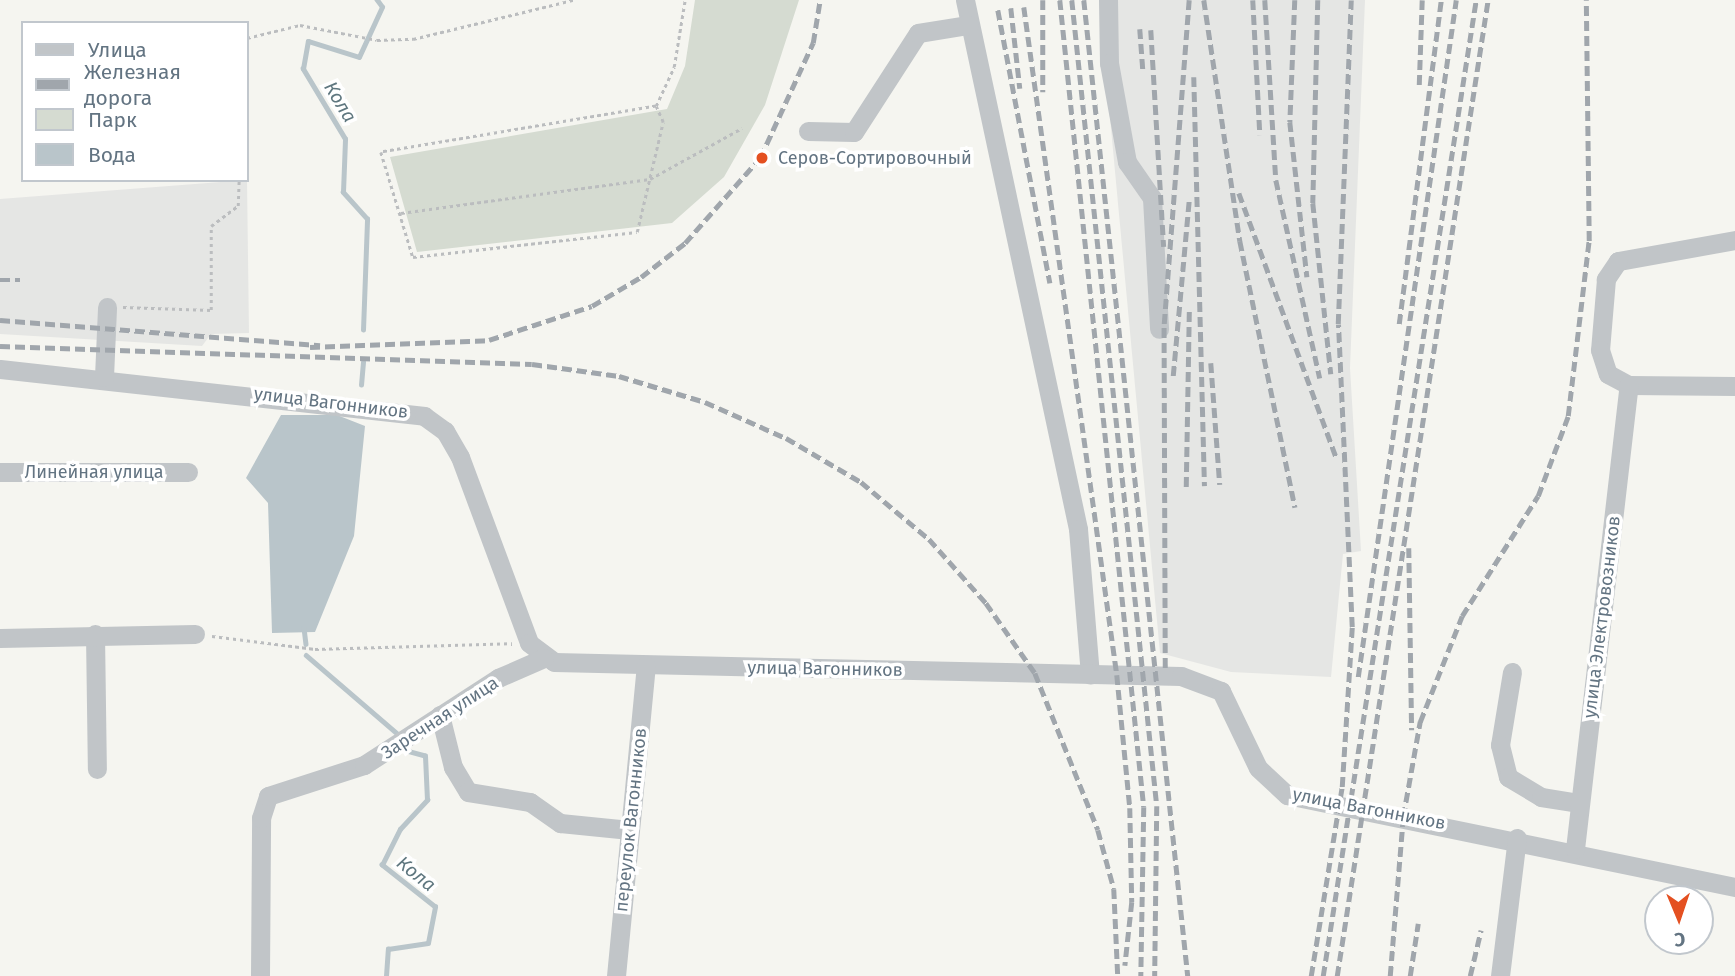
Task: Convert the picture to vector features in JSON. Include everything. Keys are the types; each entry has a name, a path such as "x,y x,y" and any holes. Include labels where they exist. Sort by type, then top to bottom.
{"street":[{"path":"965,0 968,25 1078,529 1090,675"},
{"path":"1108,0 1109,63 1127,162 1152,198 1160,329"},
{"path":"808,131 854,132 918,33 968,25"},
{"path":"1735,240 1629,255 1611,269 1601,350 1608,374 1629,385 1735,386"},
{"path":"104,377 107,307"},
{"name":"улица Вагонников","path":"0,369 104,377 424,416 445,431 460,457 529,643 544,658 646,665 1090,675 1205,681 1232,706 1258,768 1287,795 1575,849 1694,883 1735,887"},
{"name":"улица Электровозников","path":"1575,849 1629,385"},
{"name":"Линейная улица","path":"0,472 188,472"},
{"path":"95,634 97,769"},
{"path":"0,638 95,634 195,635"},
{"name":"Заречная улица","path":"260,976 261,818 268,796 364,765 440,715 544,658"},
{"name":"переулок Вагонников","path":"616,976 646,665"},
{"path":"1512,672 1500,745 1508,777 1541,797 1580,803"},
{"path":"440,715 453,767 468,792 530,802 560,823 630,830"},
{"path":"1500,976 1517,838"}],"path":[{"path":"248,38 300,25 377,40 413,39 573,0"},
{"path":"656,106 381,152 413,257 638,232 663,122 656,106 674,67 685,0"},
{"path":"401,213 650,179 668,174 742,128"},
{"path":"107,307 211,310 211,226 238,206 239,182"},
{"path":"195,635 315,649 391,642 529,643"}],"shaded area":[{"path":"1099,0 1365,0 1350,368 1361,551 1343,554 1331,677 1231,672 1160,653"},
{"path":"247,182 249,333 211,334 202,346 0,334 0,199"}],"green space":[{"path":"695,0 799,0 765,105 724,177 672,223 417,252 390,157 667,109 685,66"}],"water":[{"path":"281,415 337,415 365,426 354,536 315,632 272,633 268,503 246,478"}],"waterway":[{"name":"Кола","path":"363,330 367,219 343,192 345,139 303,69 308,41 359,57 382,7 377,0"},
{"name":"Кола","path":"361,385 363,362"},
{"name":"Кола","path":"304,628 306,644"},
{"name":"Кола","path":"306,655 398,734"},
{"name":"Кола","path":"386,976 388,949 428,943 435,907 382,865 400,829 427,800 425,756 402,750"}],"railway":[{"path":"310,347 489,340 592,306 641,277 685,243 760,158 813,43 820,0"},
{"path":"1043,0 1043,92"},
{"path":"1060,0 1144,807 1141,976"},
{"path":"1072,0 1157,806 1155,976"},
{"path":"1084,0 1188,976"},
{"path":"1165,668 1164,324 1189,0"},
{"path":"1204,0 1240,241 1295,507"},
{"path":"1253,0 1260,135"},
{"path":"1265,0 1276,180 1320,378"},
{"path":"1295,0 1290,122 1307,277"},
{"path":"1318,0 1313,203 1331,374"},
{"path":"1311,976 1342,787 1352,627 1338,324 1351,0"},
{"path":"1419,85 1422,0"},
{"path":"1399,324 1441,0"},
{"path":"1358,677 1456,0"},
{"path":"1323,976 1476,0"},
{"path":"1337,976 1488,0"},
{"path":"1390,976 1403,817 1420,722 1462,616 1538,496 1568,416 1589,241 1586,0"},
{"path":"1024,7 1117,675 1130,808 1132,902 1125,966"},
{"path":"1011,8 1020,88"},
{"path":"998,10 1050,283"},
{"path":"1140,29 1143,70"},
{"path":"1151,30 1164,247"},
{"path":"1194,77 1205,486"},
{"path":"1239,193 1337,459"},
{"path":"1173,376 1189,199"},
{"path":"0,280 20,280"},
{"path":"1186,487 1189,310"},
{"path":"0,320 320,345"},
{"path":"0,346 532,364 619,376 705,402 786,438 861,482 929,539 986,603 1035,673 1098,830 1114,889 1118,976"},
{"path":"1211,363 1220,485"},
{"path":"1409,548 1412,730"},
{"path":"1410,976 1418,924"},
{"path":"1470,976 1481,930"}],"place":[{"name":"Серов-Сортировочный","path":"762,158"}]}
